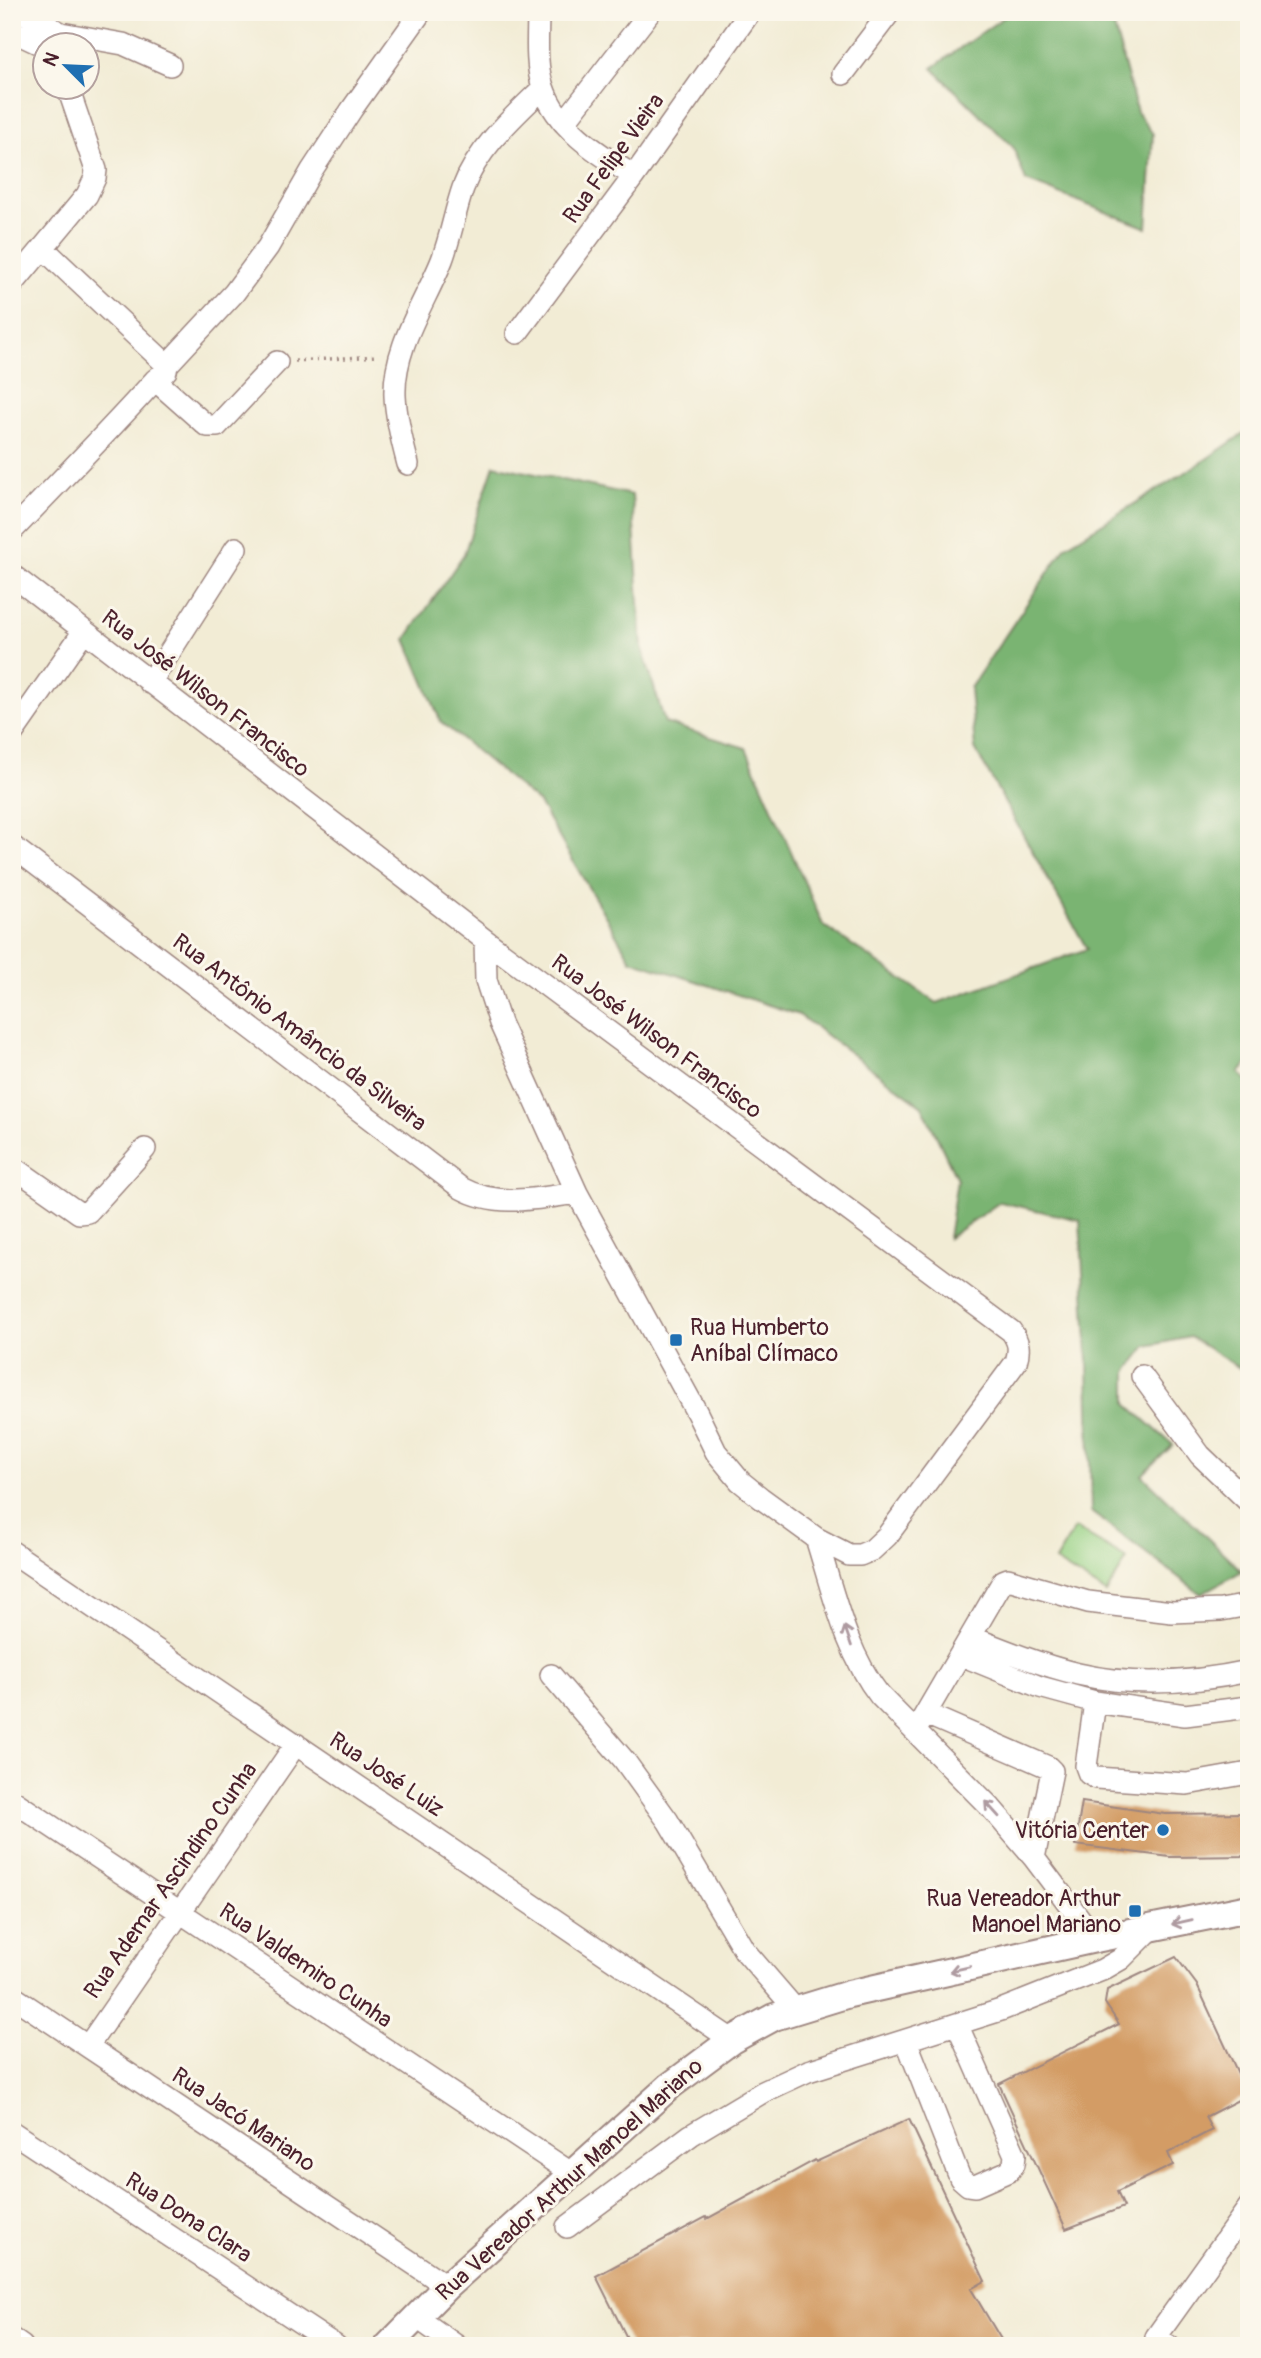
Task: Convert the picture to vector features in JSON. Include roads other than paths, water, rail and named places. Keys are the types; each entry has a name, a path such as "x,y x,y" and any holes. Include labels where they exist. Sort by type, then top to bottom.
{"main road":[{"name":"Rua Vereador Arthur Manoel Mariano","path":"388,2346 447,2286 687,2071 732,2040 774,2017 849,1994 1249,1908"}],"street":[{"path":"22,12 61,33 123,44 170,65"},
{"path":"12,531 61,478 90,452 234,293 268,247 325,150 421,12"},
{"path":"538,12 538,54 542,88 564,123 598,153 634,176"},
{"path":"564,123 650,12"},
{"name":"Rua Felipe Vieira","path":"517,333 634,176 750,12"},
{"path":"843,74 890,12"},
{"path":"12,31 32,40"},
{"path":"408,464 397,421 395,394 401,355 421,303 442,261 469,175 494,139 542,88"},
{"path":"12,285 87,195 95,178 91,153 73,102"},
{"path":"44,249 161,372 207,426 217,426 277,362"},
{"path":"150,683 236,548"},
{"name":"Rua José Wilson Francisco","path":"12,575 485,940 1011,1331 1018,1341 1020,1352 1016,1362 887,1536 872,1550 860,1555 849,1555 816,1538"},
{"path":"12,734 84,631"},
{"name":"Rua Antônio Amâncio da Silveira","path":"12,846 461,1188 493,1200 577,1194"},
{"path":"485,940 486,980 491,1000 577,1194 716,1452 740,1481 816,1538 858,1662 880,1696 921,1722 1048,1767 1052,1771 1034,1858"},
{"path":"12,1166 79,1213 84,1213 88,1212 145,1149"},
{"path":"1142,1376 1200,1455 1249,1502"},
{"name":"Rua José Luiz","path":"12,1552 732,2040"},
{"path":"921,1722 1003,1581 1008,1579 1088,1602 1172,1612 1221,1610 1249,1605"},
{"path":"966,1646 1025,1658 1080,1674 1143,1682 1207,1680 1249,1671"},
{"path":"966,1646 1040,1687 1095,1702 1185,1715 1249,1707"},
{"path":"551,1675 624,1760 668,1821 744,1950 795,2009"},
{"path":"1095,1702 1086,1766 1089,1774 1096,1778 1187,1784 1249,1773"},
{"path":"921,1722 1034,1858 1095,1939"},
{"name":"Rua Ademar Ascindino Cunha","path":"88,2046 296,1744"},
{"name":"Rua Valdemiro Cunha","path":"12,1800 571,2174"},
{"path":"567,2227 691,2135 763,2092 808,2071 1002,2010 1102,1970 1121,1959 1150,1930"},
{"name":"Rua Jacó Mariano","path":"12,1996 447,2286"},
{"path":"906,2040 960,2178 968,2185 975,2186 1009,2171 1014,2164 1015,2155 957,2024"},
{"name":"Rua Dona Clara","path":"12,2132 336,2346"},
{"path":"1169,2346 1156,2337 1249,2207"},
{"path":"416,2317 457,2346"},
{"path":"12,2339 22,2346"}],"place":[{"name":"Rua Humberto Aníbal Clímaco","path":"676,1340"},
{"name":"Vitória Center","path":"1163,1830"},
{"name":"Rua Vereador Arthur Manoel Mariano","path":"1135,1911"}]}
